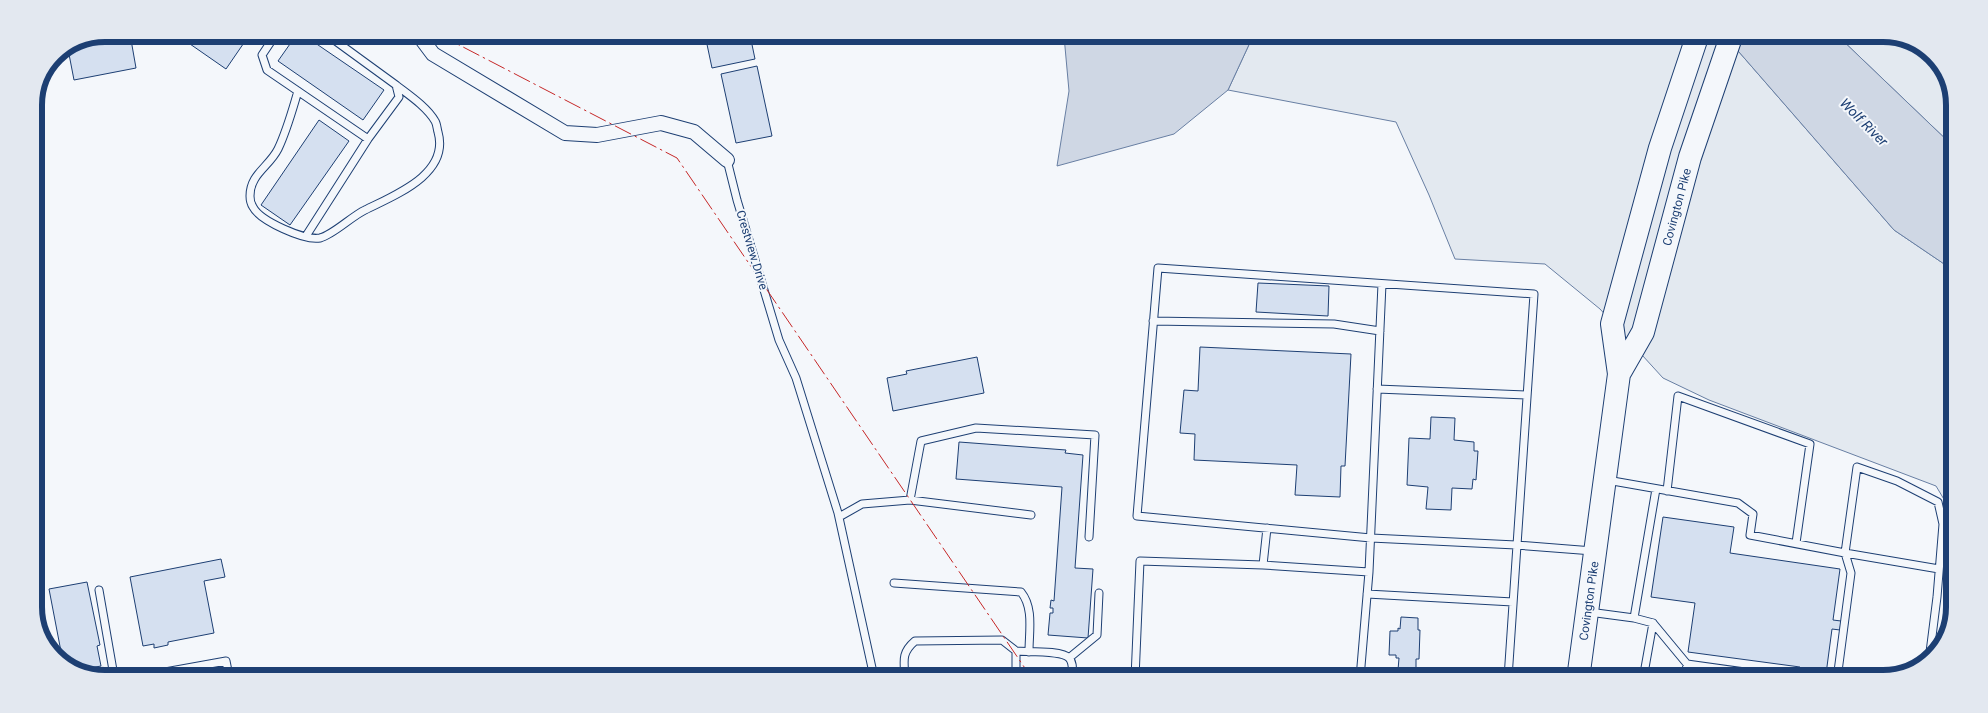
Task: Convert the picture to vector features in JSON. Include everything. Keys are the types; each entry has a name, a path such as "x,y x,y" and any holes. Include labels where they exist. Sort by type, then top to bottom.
{"main road":[{"name":"Covington Pike","path":"1579,670 1619,374 1612,324 1660,148 1695,43"},
{"name":"Covington Pike","path":"1619,374 1643,332 1690,157 1728,43"}],"street":[{"name":"Crestview Drive","path":"425,43 433,54 565,133 597,135 661,123 694,132 727,160"}],"lane":[{"path":"270,43 262,55 267,70 368,139"},
{"path":"298,92 286,130 276,152 258,172 251,184 250,198 253,209 283,229 318,238 328,235 360,212 398,194 420,179 436,163 441,142 435,121 420,104 338,43"},
{"path":"306,236 368,139 399,98 396,85"},
{"name":"Crestview Drive","path":"727,160 779,340 796,378 839,516 872,670"},
{"path":"1508,670 1512,602 1516,545 1527,395 1534,294 1158,268 1137,516 1371,538 1516,545 1596,551"},
{"path":"1361,670 1371,538 1382,284"},
{"path":"1153,321 1334,324 1380,331"},
{"path":"1377,389 1527,395"},
{"path":"1667,490 1678,396 1810,444 1796,544"},
{"path":"910,500 921,441 976,428 1095,435 1089,537"},
{"path":"1838,670 1851,573 1845,552 1857,467 1897,481 1938,502 1943,524 1930,648"},
{"path":"1605,480 1738,502 1753,514 1750,536 1939,569"},
{"path":"1634,618 1656,489"},
{"path":"839,516 862,504 910,500 1031,515"},
{"path":"1263,565 1267,528"},
{"path":"1135,670 1140,561 1263,565 1369,572"},
{"path":"894,583 1021,592 1027,599 1030,608 1029,652"},
{"path":"99,590 113,670"},
{"path":"1069,658 1097,635 1099,593"},
{"path":"1367,594 1512,602"},
{"path":"1588,612 1634,618 1653,623 1687,664 1715,670"},
{"path":"1645,670 1653,623"},
{"path":"905,670 904,656 907,648 915,641 1002,640 1016,651 1062,654 1069,658 1072,670"},
{"path":"1016,651 1016,670"},
{"path":"176,670 226,661 228,670"},
{"path":"1686,670 1687,664"}],"shaded area":[{"path":"1250,43 1728,43 1739,52 1894,230 1945,265 1946,502 1936,486 1709,400 1663,378 1600,309 1545,264 1455,259 1396,122 1228,90"},
{"path":"1845,43 1891,43 1903,46 1921,55 1933,67 1942,85 1945,101 1945,138"}],"water":[{"path":"1065,43 1250,43 1228,90 1174,134 1057,166 1069,91"},
{"name":"Wolf River","path":"1728,43 1845,43 1945,138 1945,265 1894,230 1739,52"}],"building":[{"path":"132,43 136,68 74,80 70,53 81,47 93,44"},
{"path":"191,43 244,43 226,69"},
{"path":"291,43 315,43 384,90 363,120 278,61"},
{"path":"707,43 752,43 755,59 712,68"},
{"path":"757,66 772,136 736,143 721,74"},
{"path":"319,120 349,141 290,225 261,205"},
{"path":"1258,283 1329,286 1328,316 1256,312"},
{"path":"1200,347 1351,354 1345,466 1341,466 1340,497 1295,495 1297,465 1194,460 1195,434 1180,433 1184,390 1198,391"},
{"path":"977,357 984,393 893,411 887,378 907,374 906,371"},
{"path":"1431,417 1455,418 1454,440 1474,442 1474,451 1478,451 1476,480 1473,479 1472,489 1452,488 1451,510 1426,509 1428,487 1407,485 1409,438 1430,439"},
{"path":"959,442 1066,450 1065,453 1083,455 1075,568 1093,569 1088,638 1048,635 1050,613 1053,613 1053,608 1050,608 1051,600 1054,601 1062,487 956,479"},
{"path":"1663,517 1734,527 1730,553 1840,569 1833,620 1841,621 1840,630 1832,629 1827,670 1800,670 1800,667 1688,652 1695,603 1651,597"},
{"path":"221,559 225,577 204,581 214,633 168,642 168,645 154,648 154,644 143,646 130,577"},
{"path":"87,582 100,645 97,646 101,666 90,668 85,667 67,658 61,652 49,589"},
{"path":"1401,617 1418,618 1418,630 1420,630 1419,659 1416,659 1416,670 1398,670 1399,658 1396,658 1396,655 1389,655 1390,631 1398,631 1398,628 1400,629"}],"power":[{"path":"455,43 677,158 1026,670"}]}
